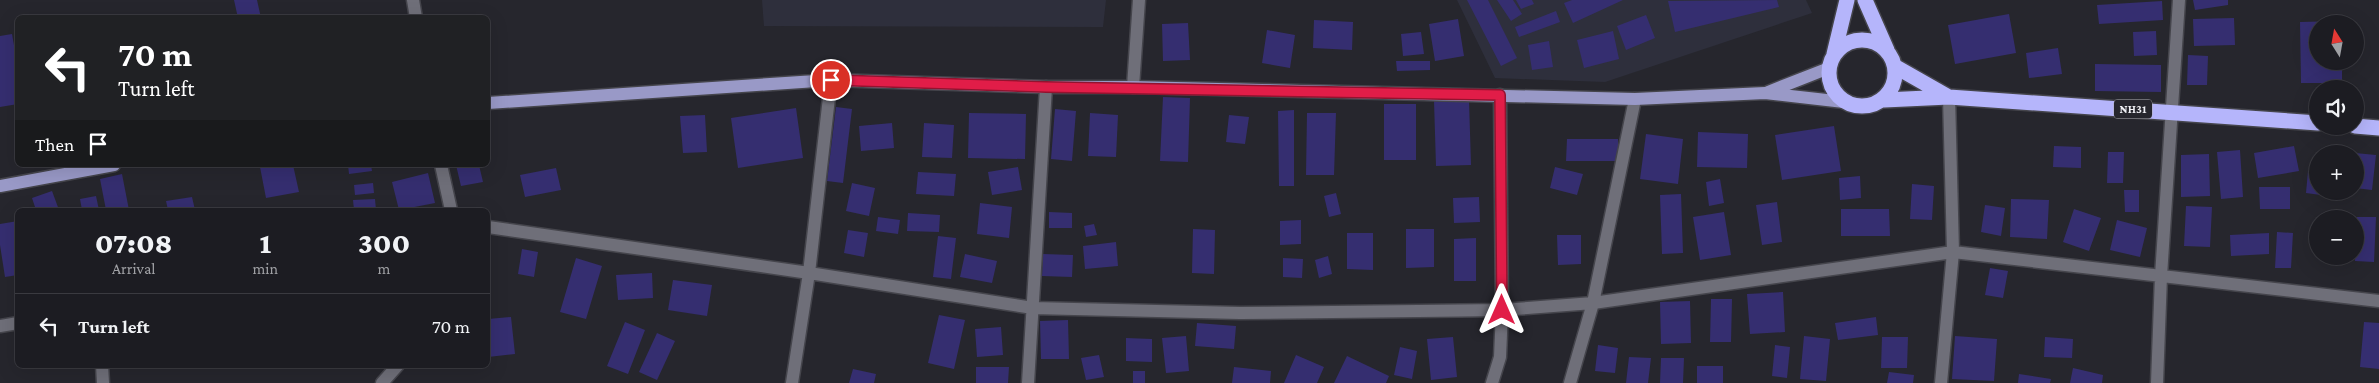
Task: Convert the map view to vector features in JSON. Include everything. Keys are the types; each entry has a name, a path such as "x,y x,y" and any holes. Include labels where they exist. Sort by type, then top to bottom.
{"highway":[{"path":"1844,102 1832,88 1832,61 1847,0"},
{"path":"1865,0 1896,68 1894,85 1884,100"},
{"path":"1832,61 1846,44 1860,40 1874,42 1887,50"},
{"name":"NH31","path":"1896,68 1948,97"},
{"name":"NH31","path":"1844,102 1865,107 1884,100 1948,97 2172,111 2309,122"},
{"path":"2364,127 2379,128"}],"main road":[{"path":"1765,93 1832,61"},
{"path":"490,103 831,80 1046,87 1133,87 1635,99 1765,93 1844,102"},
{"path":"0,186 103,167"}],"street":[{"path":"413,0 416,15"},
{"path":"1133,87 1139,0"},
{"path":"2157,383 2161,276 2179,0"},
{"path":"792,383 809,272 831,80"},
{"path":"1028,383 1046,87"},
{"path":"1492,383 1500,356 1502,310 1500,95"},
{"path":"1941,383 1953,252 1948,97"},
{"path":"1570,383 1593,303 1635,99"},
{"path":"441,167 450,208"},
{"path":"490,227 809,272 1033,308 1240,313 1502,310 1593,303 1953,252 2379,301"},
{"path":"0,326 15,323"},
{"path":"102,368 102,383"},
{"path":"382,383 395,368"}],"shaded area":[{"path":"762,0 1106,0 1103,27 764,26"},
{"path":"1457,0 1806,0 1812,13 1605,82 1495,78"}],"building":[{"path":"234,0 257,0 260,15 237,15"},
{"path":"1467,0 1488,0 1517,58 1501,66"},
{"path":"1497,0 1513,0 1522,14 1511,21"},
{"path":"1516,0 1532,0 1534,4 1521,9"},
{"path":"1572,0 1623,0 1573,23 1564,3"},
{"path":"1777,0 1779,7 1675,32 1668,1"},
{"path":"2193,0 2228,0 2228,5 2195,10"},
{"path":"2162,1 2163,20 2099,24 2097,5"},
{"path":"1556,11 1560,22 1519,37 1515,27"},
{"path":"2009,14 2016,53 1955,64 1948,25"},
{"path":"1646,15 1655,38 1626,50 1617,26"},
{"path":"2234,18 2235,45 2194,46 2193,19"},
{"path":"1458,19 1464,56 1435,61 1429,24"},
{"path":"1314,20 1353,22 1352,50 1313,48"},
{"path":"2300,22 2309,22 2309,70 2342,70 2342,80 2309,80 2309,83 2301,83"},
{"path":"1188,23 1190,60 1163,61 1162,24"},
{"path":"1267,30 1295,35 1290,68 1262,63"},
{"path":"1613,31 1619,59 1584,68 1577,40"},
{"path":"2156,31 2157,55 2134,56 2133,32"},
{"path":"1421,32 1424,54 1403,56 1401,34"},
{"path":"12,34 15,51 15,104 0,107 0,36"},
{"path":"1549,41 1553,67 1532,70 1528,45"},
{"path":"2058,48 2062,74 2029,78 2026,53"},
{"path":"2188,55 2208,56 2207,85 2187,85"},
{"path":"1396,61 1430,61 1430,70 1397,71"},
{"path":"2095,64 2161,65 2161,92 2095,91"},
{"path":"1163,97 1190,98 1188,162 1160,161"},
{"path":"1469,100 1471,165 1436,166 1434,101"},
{"path":"1384,104 1416,104 1416,160 1384,160"},
{"path":"836,107 852,109 843,183 827,181"},
{"path":"796,108 803,158 738,168 731,118"},
{"path":"1055,109 1076,111 1072,161 1051,159"},
{"path":"1294,110 1294,186 1279,186 1278,111"},
{"path":"969,113 1026,114 1025,159 968,158"},
{"path":"1090,113 1118,115 1116,157 1088,156"},
{"path":"1307,113 1336,113 1334,175 1306,175"},
{"path":"705,115 707,152 683,153 680,116"},
{"path":"1229,115 1249,117 1245,144 1226,142"},
{"path":"892,123 894,148 861,151 859,126"},
{"path":"924,123 954,125 952,158 922,157"},
{"path":"1834,126 1841,171 1782,180 1775,135"},
{"path":"1698,132 1748,134 1747,168 1697,167"},
{"path":"1646,134 1683,139 1678,184 1640,179"},
{"path":"1567,139 1618,139 1618,161 1566,161"},
{"path":"2054,146 2081,147 2081,168 2053,167"},
{"path":"2294,146 2299,171 2258,178 2254,153"},
{"path":"2240,150 2243,197 2221,199 2217,152"},
{"path":"2108,152 2124,152 2123,183 2107,183"},
{"path":"2209,154 2210,196 2181,197 2181,155"},
{"path":"2364,154 2376,155 2372,190 2364,189"},
{"path":"260,167 293,167 299,192 266,198"},
{"path":"348,167 371,167 372,171 349,174"},
{"path":"456,167 479,167 483,182 461,186"},
{"path":"1018,167 1022,190 992,195 988,172"},
{"path":"1555,167 1583,174 1577,195 1550,188"},
{"path":"556,168 561,190 525,197 520,175"},
{"path":"2308,171 2309,171 2309,193 2306,193"},
{"path":"918,172 956,174 954,196 916,194"},
{"path":"428,173 435,203 398,208 392,182"},
{"path":"122,174 129,208 106,208 100,179"},
{"path":"1860,176 1861,198 1840,200 1839,178"},
{"path":"1720,179 1724,203 1709,206 1706,182"},
{"path":"373,183 374,193 355,195 354,185"},
{"path":"852,183 875,188 869,216 846,211"},
{"path":"1912,184 1934,186 1932,220 1910,219"},
{"path":"2259,187 2290,187 2290,209 2260,209"},
{"path":"2124,190 2139,190 2139,212 2125,212"},
{"path":"52,191 58,208 35,208 32,198"},
{"path":"1336,193 1341,214 1329,217 1324,196"},
{"path":"1681,194 1683,253 1662,254 1660,195"},
{"path":"96,196 99,208 82,208 80,199"},
{"path":"192,197 195,208 168,208 166,201"},
{"path":"1479,197 1480,222 1454,223 1453,198"},
{"path":"375,199 376,208 354,208 353,200"},
{"path":"2011,199 2049,200 2047,239 2010,237"},
{"path":"1777,202 1782,242 1762,245 1756,205"},
{"path":"980,203 1012,207 1009,238 977,234"},
{"path":"1985,205 2005,208 2001,236 1981,232"},
{"path":"2186,206 2212,207 2210,247 2184,246"},
{"path":"1841,209 1889,209 1890,236 1841,236"},
{"path":"2074,209 2101,218 2089,251 2063,242"},
{"path":"1049,212 1072,213 1072,228 1049,228"},
{"path":"1724,212 1731,255 1700,260 1693,217"},
{"path":"908,213 940,215 939,232 907,231"},
{"path":"878,217 900,220 898,234 876,231"},
{"path":"2364,217 2376,217 2374,262 2364,261"},
{"path":"1301,220 1301,244 1280,245 1280,221"},
{"path":"2117,220 2147,228 2140,257 2110,250"},
{"path":"15,222 15,275 5,277 0,245 0,224"},
{"path":"1094,224 1097,235 1086,237 1084,226"},
{"path":"1193,229 1215,230 1214,274 1192,273"},
{"path":"1406,229 1434,229 1434,267 1406,268"},
{"path":"848,230 868,233 864,257 844,253"},
{"path":"2277,232 2293,233 2291,268 2275,268"},
{"path":"1347,233 1373,233 1373,270 1347,269"},
{"path":"2269,233 2269,254 2231,256 2230,235"},
{"path":"1557,235 1581,235 1581,264 1558,265"},
{"path":"938,236 956,238 951,279 933,277"},
{"path":"1476,238 1476,281 1454,281 1454,239"},
{"path":"1116,242 1118,266 1085,269 1083,246"},
{"path":"522,249 538,252 534,277 518,274"},
{"path":"965,254 997,261 992,283 960,277"},
{"path":"1043,254 1073,255 1072,277 1042,276"},
{"path":"1328,256 1332,274 1319,278 1315,260"},
{"path":"576,258 602,266 586,319 560,312"},
{"path":"1283,258 1303,259 1302,278 1283,277"},
{"path":"1990,268 2008,271 2003,298 1985,295"},
{"path":"652,273 653,298 618,300 616,275"},
{"path":"673,280 712,285 707,316 668,310"},
{"path":"1783,292 1785,332 1750,334 1747,294"},
{"path":"1711,299 1732,299 1731,342 1710,342"},
{"path":"1690,301 1691,343 1661,344 1660,302"},
{"path":"939,315 965,320 954,369 928,363"},
{"path":"511,317 515,354 490,357 490,319"},
{"path":"1876,317 1878,335 1838,340 1835,323"},
{"path":"1068,320 1069,359 1041,359 1040,321"},
{"path":"625,322 645,330 628,374 607,366"},
{"path":"2364,322 2379,323 2379,369 2360,367"},
{"path":"1197,323 1236,326 1234,349 1195,346"},
{"path":"1001,327 1003,355 977,357 975,329"},
{"path":"657,333 675,341 657,380 639,372"},
{"path":"1186,336 1189,371 1166,373 1162,338"},
{"path":"1804,336 1830,339 1826,381 1800,379"},
{"path":"1955,336 1997,339 1994,381 1952,379"},
{"path":"1453,337 1457,377 1431,380 1427,339"},
{"path":"1882,337 1908,337 1907,368 1881,368"},
{"path":"2045,337 2073,339 2072,358 2044,357"},
{"path":"1126,338 1152,339 1152,362 1126,361"},
{"path":"1598,345 1618,348 1615,373 1595,371"},
{"path":"1775,345 1790,347 1787,378 1772,376"},
{"path":"1400,347 1417,351 1412,379 1394,375"},
{"path":"1099,355 1104,377 1086,380 1081,358"},
{"path":"1296,355 1324,367 1317,383 1284,383"},
{"path":"1347,356 1389,376 1386,383 1334,383"},
{"path":"1629,357 1651,358 1648,383 1626,383"},
{"path":"1661,358 1684,358 1683,383 1660,383"},
{"path":"1697,366 1723,366 1723,383 1697,383"},
{"path":"976,367 1009,367 1008,383 976,383"},
{"path":"1234,367 1271,371 1270,383 1232,383"},
{"path":"2073,368 2103,375 2102,383 2070,383"},
{"path":"853,369 876,374 874,383 849,383"},
{"path":"1133,371 1145,371 1145,383 1133,383"},
{"path":"1889,372 1914,375 1913,383 1887,383"},
{"path":"2019,374 2051,379 2050,383 2018,383"}],"route":[{"path":"831,80 1046,87 1133,87 1500,95 1502,310"}]}
